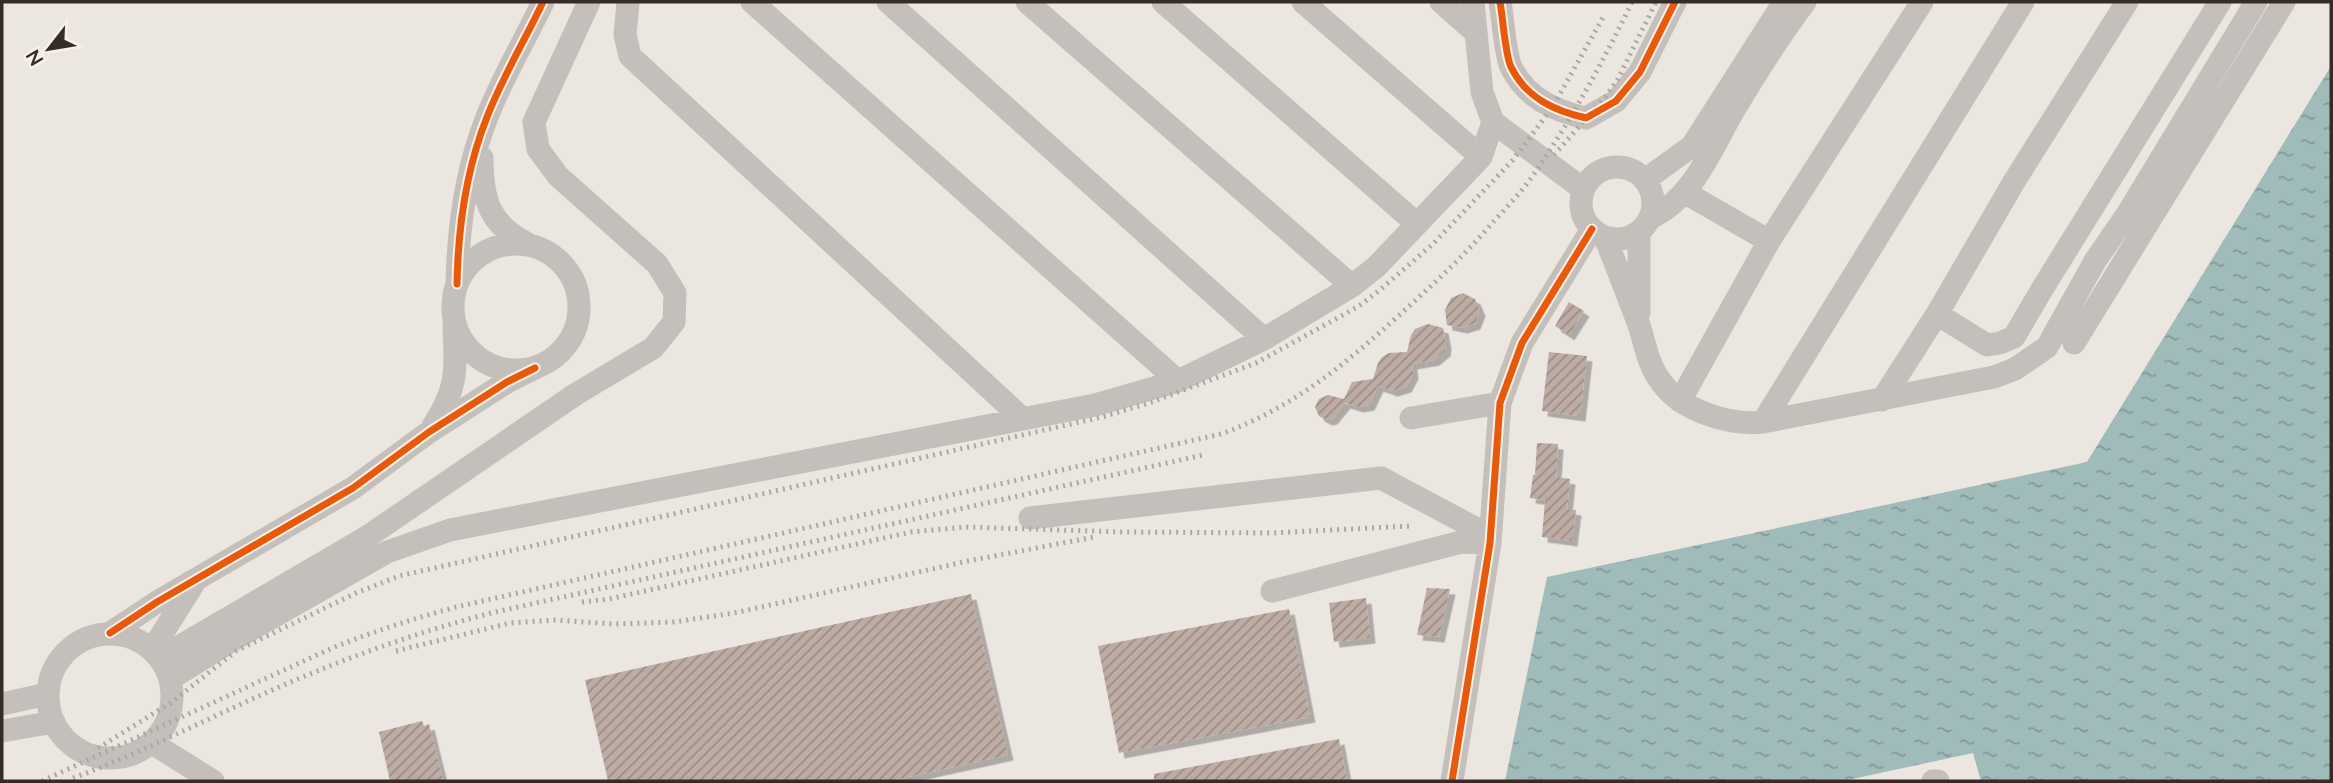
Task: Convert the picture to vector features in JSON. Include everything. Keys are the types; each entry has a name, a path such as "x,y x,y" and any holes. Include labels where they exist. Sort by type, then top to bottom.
{"street":[{"path":"429,432 446,406 454,386 456,366 453,302 457,285 462,217 472,163 487,117 543,2"},
{"path":"160,662 366,537 576,394 653,348 674,322 675,293 657,264 558,176 538,149 534,122 589,2"},
{"path":"628,2 625,35 630,56 1023,419"},
{"path":"752,2 1178,381"},
{"path":"888,2 1264,339"},
{"path":"1027,2 1352,286"},
{"path":"1163,2 1417,224"},
{"path":"1303,2 1481,157"},
{"path":"1441,2 1476,33"},
{"path":"1473,2 1482,92 1493,122 1583,189"},
{"path":"1500,2 1510,66 1523,84 1536,98 1552,108 1587,118 1616,101 1640,72 1675,2"},
{"path":"1644,180 1692,146 1784,2"},
{"path":"1598,233 1623,239 1665,212 1684,192 1698,175 1782,32 1805,2"},
{"path":"1679,401 1769,241 1922,2"},
{"path":"1763,422 2023,2"},
{"path":"1882,400 2127,2"},
{"path":"1937,314 1987,345 2014,337 2220,2"},
{"path":"1639,327 1644,225 1653,198 1644,180 1632,170 1616,166 1593,175 1583,189 1582,213 1598,233 1639,327 1650,363 1662,384 1679,401 1722,419 1747,424 1994,377 2023,365 2047,347 2095,261 2128,213 2256,2"},
{"path":"2074,343 2284,2"},
{"path":"110,633 132,638 160,662 172,702 160,734 152,743 132,755 110,759 87,754 67,742 50,713 47,694 54,668 68,649 87,637 110,633 353,488 429,432 507,382 555,357 563,349 575,330 579,310 576,289 567,271 553,256 510,236 485,200 482,181 487,117"},
{"path":"160,662 230,641 387,552 450,530 1095,405 1178,381 1264,339 1352,286 1376,267 1481,157 1493,122"},
{"path":"1684,192 1769,241"},
{"path":"1452,781 1490,540 1500,403 1522,343 1598,233"},
{"path":"457,285 469,265 486,251 508,244 531,246"},
{"path":"454,319 462,339 475,355 484,361 493,366 514,370 535,368"},
{"path":"1411,418 1500,403"},
{"path":"1030,518 1381,478 1490,540"},
{"path":"1272,591 1461,542 1490,540"},
{"path":"160,662 196,580"},
{"path":"2,704 47,694"},
{"path":"2,731 54,722"},
{"path":"152,743 213,781"}],"water":[{"path":"2331,66 2331,781 1981,781 1973,753 1843,781 1505,781 1547,577 2087,462"}],"building":[{"path":"1463,293 1475,299 1480,311 1475,324 1462,328 1447,325 1445,310 1451,298"},
{"path":"1569,302 1584,311 1569,335 1555,326"},
{"path":"1428,324 1443,328 1445,351 1434,360 1412,364 1413,374 1406,387 1392,391 1378,386 1369,405 1358,407 1345,403 1332,419 1319,416 1315,407 1319,399 1328,395 1344,399 1352,382 1373,379 1382,357 1389,353 1407,352 1415,329"},
{"path":"1549,352 1587,356 1580,416 1542,411"},
{"path":"1537,443 1558,444 1556,477 1570,479 1567,509 1576,510 1572,541 1542,537 1545,500 1530,498"},
{"path":"1427,588 1450,589 1439,637 1417,635"},
{"path":"971,594 1008,755 890,781 608,781 585,680"},
{"path":"1366,598 1370,638 1334,642 1329,603"},
{"path":"1289,609 1310,717 1119,753 1098,646"},
{"path":"422,721 424,726 429,724 443,781 390,781 379,732"},
{"path":"1339,739 1347,781 1154,781 1154,774"}],"railway":[{"path":"42,781 330,649 424,616 1221,434 1246,424 1292,399 1335,370 1420,296 1476,241 1516,197 1546,156 1598,69 1632,2"},
{"path":"1554,155 1618,79 1656,2"},
{"path":"98,748 172,702 236,651 356,593 399,576 1102,417 1149,403 1256,363 1359,306 1433,244 1512,161 1552,108 1605,14"},
{"path":"73,778 331,665 464,620 1203,455"},
{"path":"582,602 609,599 911,532 966,527 1272,533 1410,526"},
{"path":"396,651 510,623 555,620 614,624 674,622 734,613 968,561 1094,537"}],"cycle path":[{"path":"457,284 464,199 480,137 500,88 543,2"},
{"path":"1500,2 1507,54 1517,78 1542,102 1586,118 1616,101 1640,72 1675,2"},
{"path":"1452,781 1490,543 1500,403 1522,343 1592,229"},
{"path":"110,633 157,602 353,488 429,432 507,382 535,368"}]}
